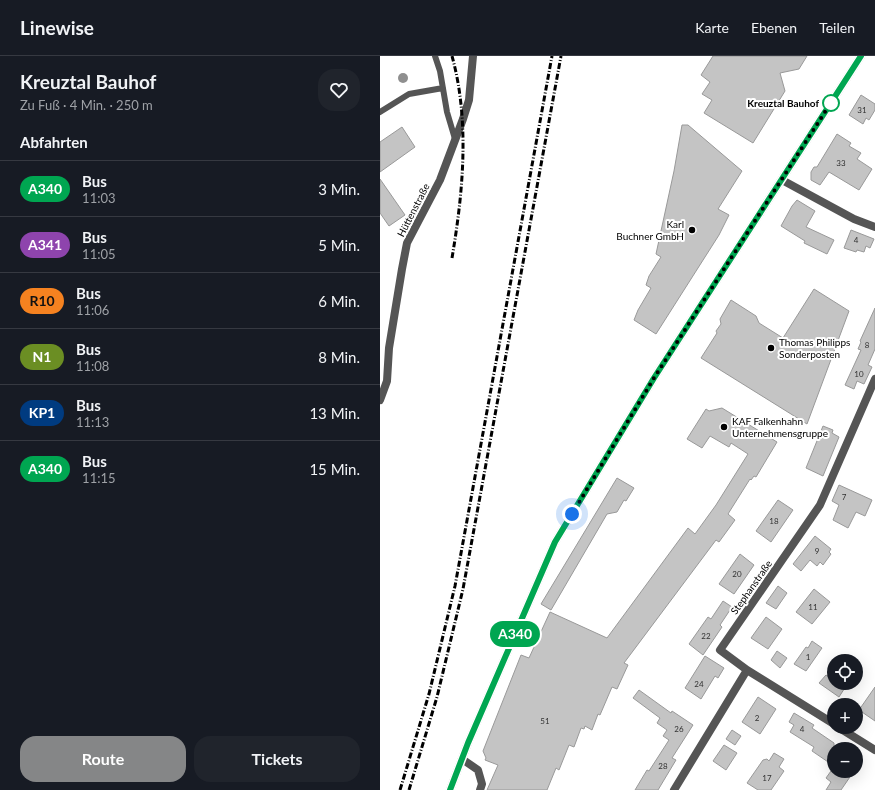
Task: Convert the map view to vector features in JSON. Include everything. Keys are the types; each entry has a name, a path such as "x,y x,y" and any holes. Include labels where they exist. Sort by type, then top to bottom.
{"main road":[{"path":"450,790 555,542 654,378 861,56"}],"street":[{"name":"Hüttenstraße","path":"380,400 387,381 389,348 402,269 408,243 440,180 456,139 469,100 473,56"},
{"path":"782,180 854,219 875,227"},
{"name":"Stephanstraße","path":"747,670 720,650 820,505 875,379"},
{"path":"674,790 747,670 827,720"},
{"path":"849,734 875,750"},
{"path":"462,759 478,770 482,784 480,790"}],"lane":[{"path":"435,56 440,71 447,112 456,139"},
{"path":"380,112 409,94 443,88"}],"building":[{"path":"713,56 807,56 799,69 780,73 785,91 753,143 704,113 712,100 702,94 710,82 701,75"},
{"path":"861,95 875,104 875,110 869,120 866,118 863,124 849,115"},
{"name":"Karl Buchner GmbH","path":"682,125 688,125 742,171 718,209 729,215 719,235 656,334 634,320 651,288 646,285 649,276 661,257 656,254 674,171"},
{"path":"402,127 415,147 380,172 380,142"},
{"path":"837,134 851,143 849,146 861,153 857,159 872,169 859,190 829,172 820,185 811,180 811,172 814,167 817,167"},
{"path":"380,179 405,215 389,226 380,213"},
{"path":"797,200 815,211 806,227 834,240 827,254 804,243 805,241 781,226"},
{"path":"851,230 874,239 870,248 866,246 864,252 857,250 856,252 844,248"},
{"name":"Thomas Philipps Sonderposten","path":"814,289 849,311 807,424 701,358 717,333 716,331 721,324 720,319 731,300 756,316 759,323 783,338"},
{"path":"875,308 875,349 868,365 872,367 864,384 857,381 854,389 845,385 861,350 858,349 861,342 860,341"},
{"path":"722,408 777,442 756,477 754,476 751,480 750,479 728,514 735,520 719,542 716,540 624,663 628,665 617,689 612,687 600,715 598,714 592,730 585,726 584,729 581,728 574,747 569,745 559,770 556,768 547,790 487,790 498,765 485,760 486,758 483,751 521,655 529,658 550,612 607,638 688,528 695,534 716,505 748,454 731,443 729,447 710,436 702,448 687,439 706,409 709,411"},
{"path":"823,426 833,430 832,433 839,437 823,476 806,468"},
{"path":"617,478 634,488 626,501 624,500 617,512 607,514 551,610 541,604"},
{"path":"839,485 872,500 865,516 856,512 848,528 833,520 839,505 832,501"},
{"path":"778,500 793,510 771,542 756,531"},
{"path":"815,536 831,549 829,552 831,554 823,565 820,562 817,566 810,560 801,571 793,564"},
{"path":"740,554 754,565 734,594 719,584"},
{"path":"778,586 787,593 776,609 766,603"},
{"path":"814,589 830,602 812,624 796,612"},
{"path":"723,601 732,607 720,625 722,627 703,655 689,644 708,617 711,619"},
{"path":"766,617 782,629 768,649 751,638"},
{"path":"812,641 822,648 806,671 794,664"},
{"path":"777,651 787,658 780,668 771,660"},
{"path":"705,656 724,668 718,678 715,676 701,699 685,688"},
{"path":"826,675 827,676 827,689 819,683"},
{"path":"875,687 875,721 863,713 863,704"},
{"path":"639,690 671,713 672,711 693,725 672,758 676,760 658,790 635,790 647,770 649,771 669,740 663,736 667,730 657,723 660,718 633,698"},
{"path":"829,690 844,690 839,697"},
{"path":"758,697 776,709 760,734 742,722"},
{"path":"794,713 814,725 812,728 833,742 827,742 827,761 812,751 814,747 790,732 794,725 789,722"},
{"path":"732,730 741,736 735,745 726,739"},
{"path":"724,745 737,753 726,770 713,761"},
{"path":"774,753 784,759 779,767 784,771 771,790 758,790 747,783 763,760 767,759 769,761"},
{"path":"827,777 827,778 849,778 841,790 826,790 831,782 826,778"}],"railway":[{"path":"452,56 458,81 461,106 463,157 462,183 452,258"},
{"path":"400,790 429,694 455,586 552,56"},
{"path":"409,790 437,697 463,589 561,56"}],"bus line":[{"name":"A340","path":"450,790 468,743 555,542 654,378 861,56"}],"place":[{"name":"Kreuztal Bauhof","path":"831,103"},
{"name":"Karl Buchner GmbH","path":"692,230"},
{"name":"Thomas Philipps Sonderposten","path":"771,348"},
{"name":"KAF Falkenhahn Unternehmensgruppe","path":"724,427"}],"route":[{"path":"572,514 654,378 832,101 831,103"}]}
